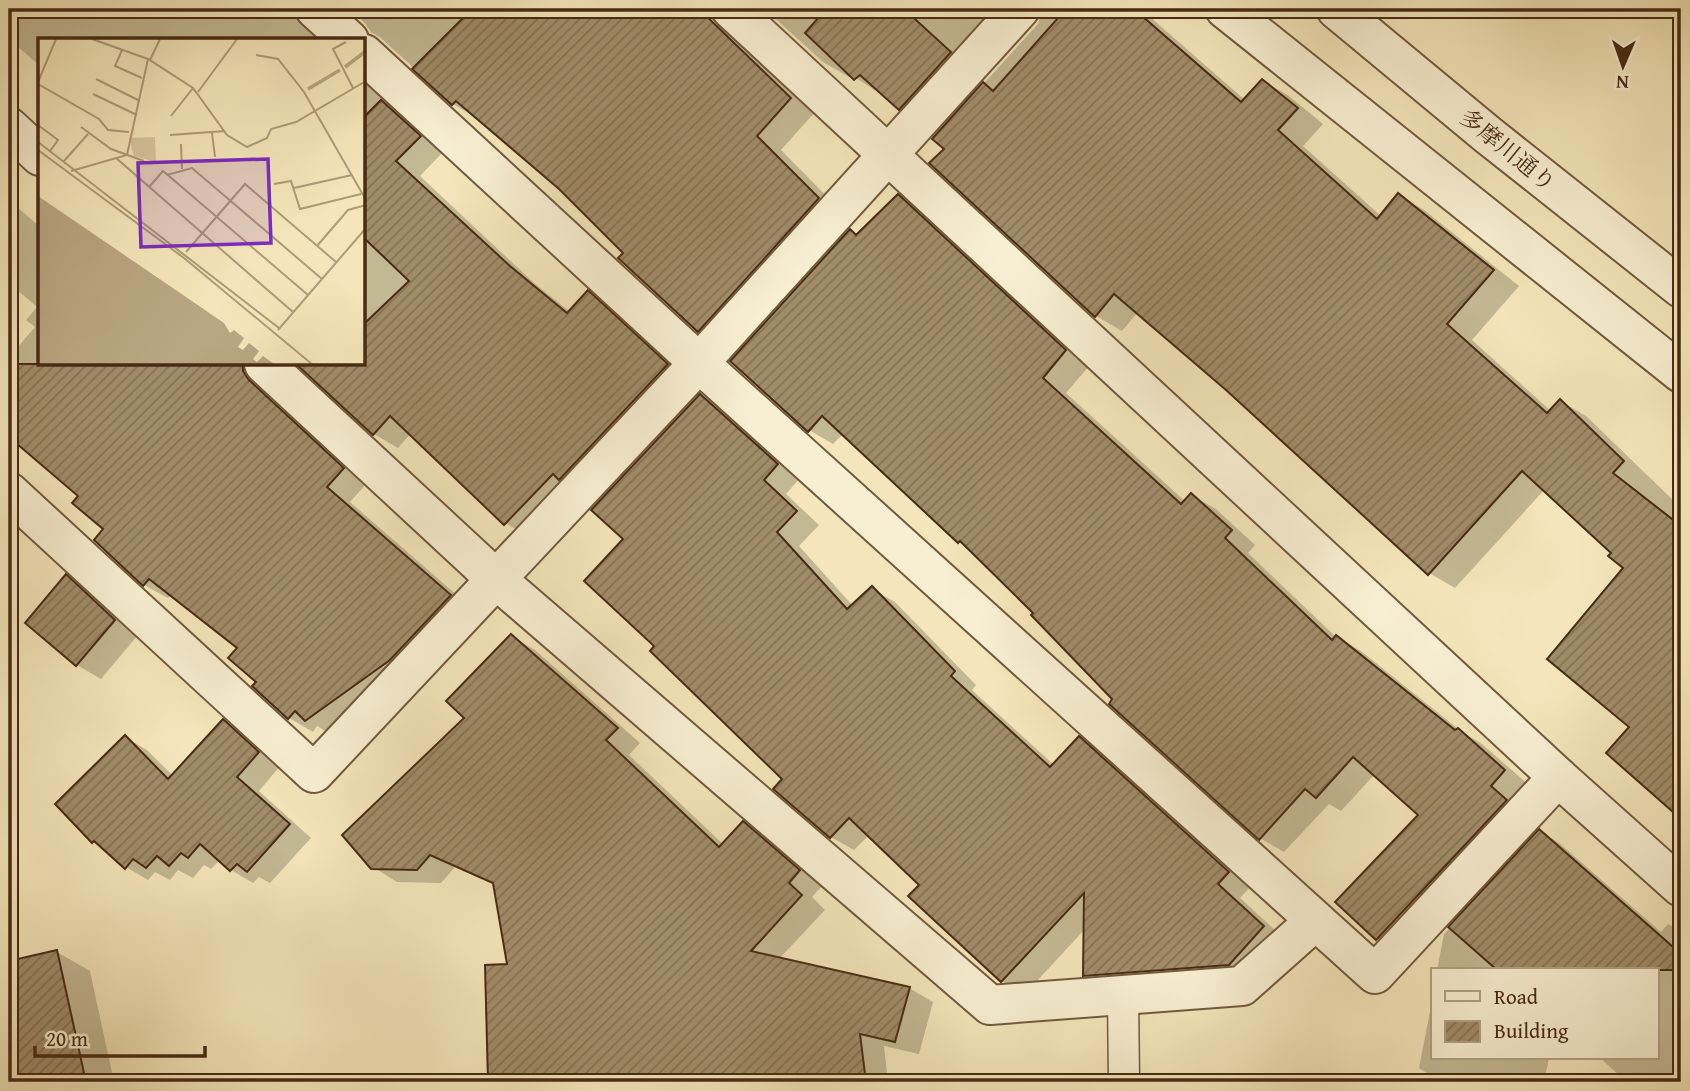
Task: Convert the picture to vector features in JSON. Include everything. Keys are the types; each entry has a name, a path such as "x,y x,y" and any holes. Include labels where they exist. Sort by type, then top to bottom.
{"street":[{"path":"315,9 347,38"},
{"path":"731,9 1558,777 1681,887"},
{"path":"9,492 314,773 699,363 1020,9"},
{"path":"1225,9 1681,373"},
{"name":"多摩川通り","path":"1336,9 1488,135 1681,288"},
{"path":"366,56 699,363 1375,974 1558,777"},
{"path":"9,127 38,154"},
{"path":"266,366 497,580 990,1005 1242,986 1315,920"}],"lane":[{"path":"1123,995 1125,1082"}],"building":[{"path":"472,9 699,9 791,98 757,136 819,198 698,332 618,258 623,253 559,189 456,101 452,105 412,69"},
{"path":"826,9 904,9 951,52 899,110 860,75 854,80 805,33"},
{"path":"1066,9 1134,9 1241,102 1262,79 1298,108 1278,130 1377,219 1398,193 1494,270 1447,324 1547,413 1560,399 1624,461 1613,473 1681,526 1681,819 1606,753 1629,727 1547,659 1623,568 1608,556 1611,553 1522,471 1428,575 1226,390 1114,294 1095,317 929,163 944,149 932,139 983,82 993,91"},
{"path":"381,100 421,136 396,161 510,266 567,313 588,290 668,364 559,480 553,474 504,525 390,416 373,435 298,366 366,366 366,322 409,281 366,240 366,115"},
{"path":"898,194 1066,350 1043,378 1181,504 1191,493 1232,530 1225,538 1332,640 1336,635 1455,730 1458,728 1505,770 1491,786 1507,800 1376,940 1335,902 1418,815 1353,757 1316,798 1305,789 1259,840 1109,704 1112,699 1031,615 1033,613 960,541 958,543 822,416 808,432 730,361 850,229 856,235"},
{"path":"9,364 243,366 249,380 344,468 327,487 451,595 390,660 305,721 295,711 288,719 252,686 256,682 228,658 237,648 149,579 143,586 94,540 103,529 72,503 78,496 9,437"},
{"path":"700,394 778,464 764,480 797,511 777,532 847,609 872,586 955,671 951,676 1050,767 1079,736 1229,872 1218,884 1264,926 1229,965 1083,976 1084,893 1001,982 908,896 919,885 849,818 830,838 773,789 782,779 650,651 654,646 584,581 623,539 591,510"},
{"path":"66,574 115,620 76,666 25,623"},
{"path":"511,634 618,728 606,740 719,847 743,821 800,870 789,883 802,895 751,951 910,987 895,1042 860,1034 866,1082 488,1082 485,965 507,964 493,883 430,855 417,870 371,869 342,835 464,718 446,701"},
{"path":"223,719 259,752 237,777 290,824 247,872 237,864 230,871 200,844 188,858 181,853 169,866 157,856 146,868 133,859 125,869 94,841 92,843 55,804 125,735 168,779"},
{"path":"1539,829 1681,954 1681,970 1495,968 1448,927"},
{"path":"57,950 86,1082 9,1082 9,961"}]}
